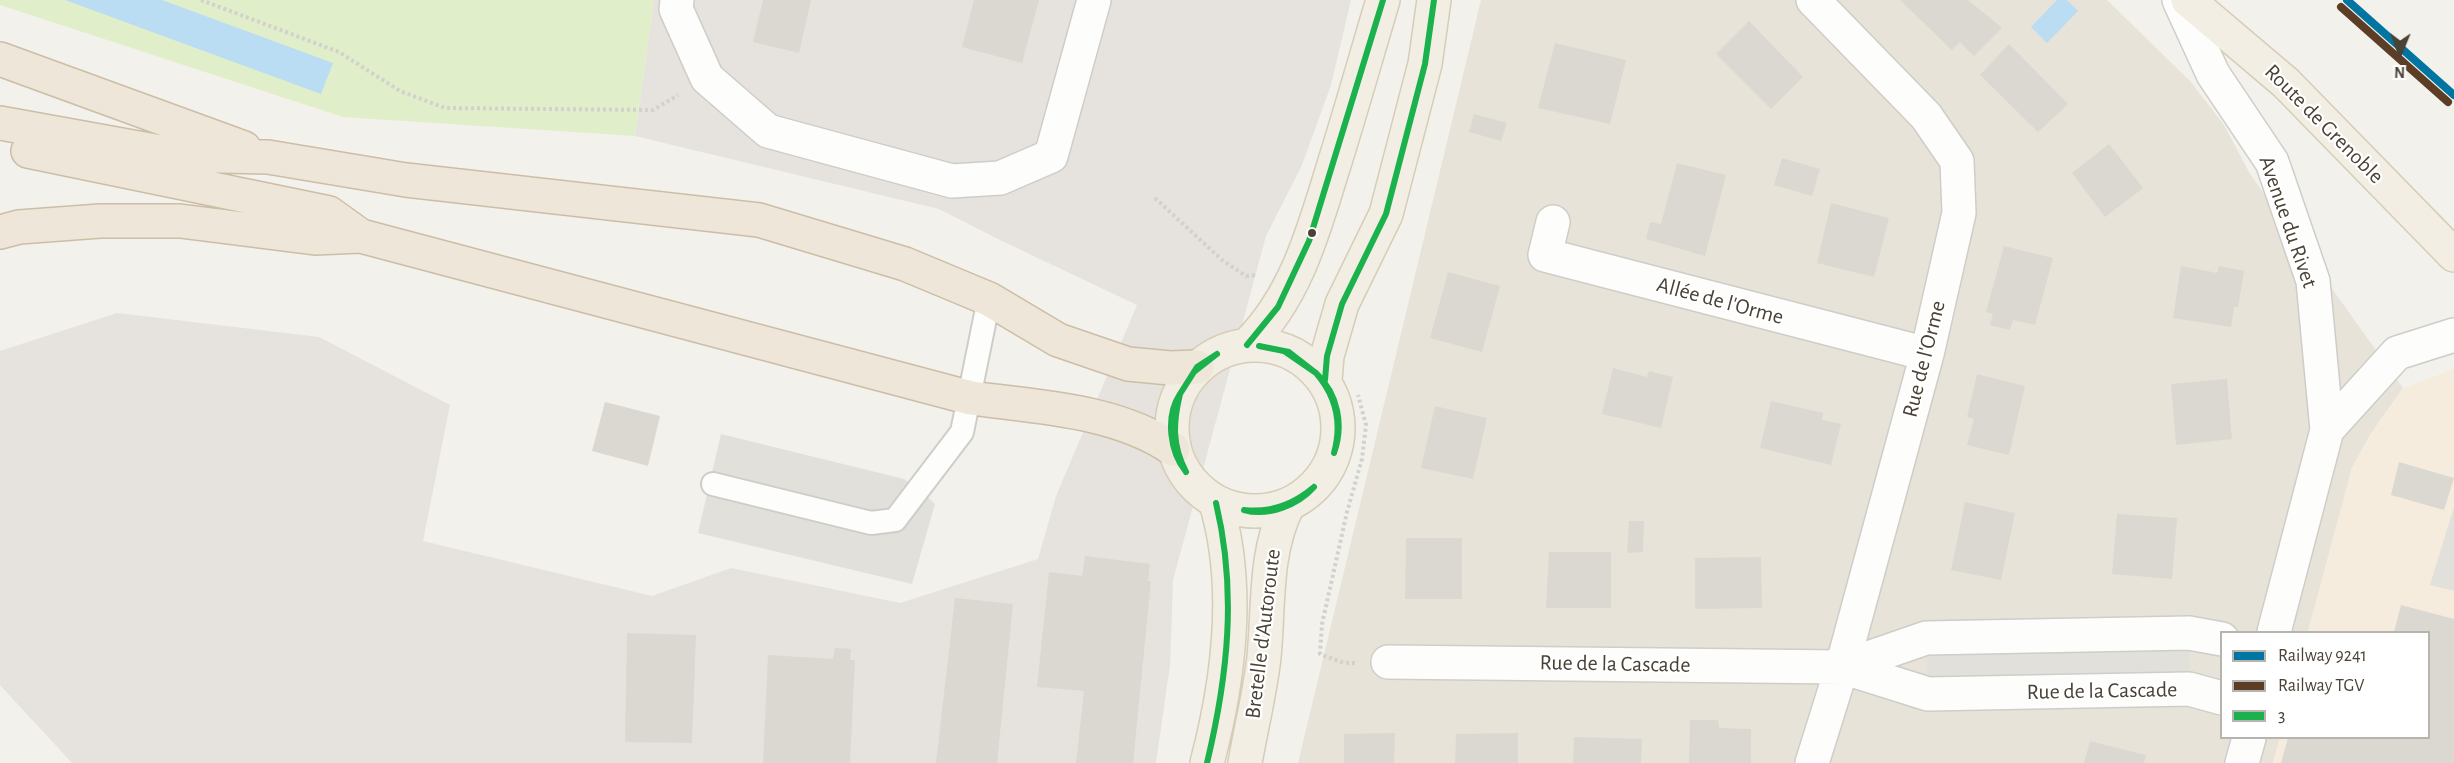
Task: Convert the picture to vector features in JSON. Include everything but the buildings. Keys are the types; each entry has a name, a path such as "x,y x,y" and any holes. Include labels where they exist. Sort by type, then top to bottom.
{"highway":[{"path":"0,59 268,157"},
{"path":"0,123 177,155 268,157 406,180 759,220 904,264 989,299 1058,340 1128,364 1197,368"},
{"path":"0,146 329,213 361,236"},
{"path":"0,232 19,227 100,221 180,222 315,238 361,236 971,398 1056,410 1115,422 1156,437 1173,449"}],"main road":[{"path":"1247,345 1265,327 1293,282 1312,234 1383,0"},
{"path":"1325,380 1327,356 1342,304 1386,214 1425,64 1434,0"},
{"name":"Route de Grenoble","path":"2188,0 2286,83 2454,255"},
{"path":"1247,345 1277,347 1304,359 1325,380 1337,407 1339,438 1330,466 1312,490 1287,507 1251,512 1216,503 1189,481 1173,449 1171,420 1179,391 1197,368 1220,352 1247,345"},
{"name":"Bretelle d'Autoroute","path":"1207,763 1219,718 1227,658 1230,565 1216,503"},
{"name":"Bretelle d'Autoroute","path":"1245,763 1264,658 1269,570 1279,524 1287,507"}],"street":[{"path":"676,0 676,9 706,78 768,131 952,181 1000,178 1051,156 1094,0"},
{"name":"Rue de l'Orme","path":"1812,763 1842,667 1927,354 1959,213 1957,160 1926,116 1813,0"},
{"name":"Avenue du Rivet","path":"2179,0 2213,74 2272,162 2313,281 2327,430 2275,631"},
{"name":"Allée de l'Orme","path":"1553,222 1545,255 1927,354"},
{"name":"Avenue du Rivet","path":"2327,430 2397,353 2454,335"},
{"name":"Rue de la Cascade","path":"1842,667 1926,638 2189,633 2220,639"},
{"name":"Rue de la Cascade","path":"1388,662 1842,667 1928,694 2190,690 2220,698"},
{"path":"2242,763 2249,739"}],"lane":[{"path":"713,484 872,523 895,520 962,432 971,398 989,299"}],"path":[{"path":"201,0 339,52 400,92 445,108 653,110 706,78"},
{"path":"1155,198 1222,260 1246,276 1264,274"},
{"path":"1357,390 1366,425 1362,459 1347,512 1322,624 1320,654 1344,663 1388,662"}],"shaded area":[{"path":"654,0 1351,0 1331,85 1302,165 1266,236 1173,580 1170,665 1156,763 72,763 0,685 0,351 117,313 319,337 450,405 423,541 652,596 731,568 900,603 1038,559 1056,496 1137,305 939,209 635,136"},
{"path":"1481,0 2107,0 2190,81 2224,125 2250,174 2403,388 2370,435 2352,468 2308,631 2220,631 2220,739 2280,739 2273,763 1298,763"},
{"path":"2454,369 2454,763 2273,763 2280,739 2430,739 2430,631 2308,631 2352,468 2370,436 2403,388"},
{"path":"721,434 904,479 919,489 935,504 912,584 698,533"},
{"path":"2454,507 2454,591 2430,585"},
{"path":"2189,633 2189,689 1928,694 1926,638"}],"green space":[{"path":"0,0 654,0 635,136 343,117 0,5"}],"water":[{"path":"65,0 162,0 333,63 321,94"},
{"path":"2057,0 2067,0 2078,11 2047,43 2031,27"}],"rail line":[{"name":"9241","path":"2347,0 2454,95"},
{"name":"TGV","path":"2341,7 2448,102"}],"transit line":[{"name":"3","path":"1247,345 1278,307 1309,241 1383,0"},
{"name":"3","path":"1325,380 1327,356 1342,304 1386,214 1425,64 1434,0"},
{"name":"3","path":"1259,346 1284,351 1316,373"},
{"name":"3","path":"1259,346 1289,352 1316,373"},
{"name":"3","path":"1180,394 1197,367 1217,354"},
{"name":"3","path":"1180,394 1194,372 1217,354"},
{"name":"3","path":"1316,373 1330,390 1337,410 1338,432 1334,453"},
{"name":"3","path":"1316,373 1328,391 1336,411 1337,432 1334,453"},
{"name":"3","path":"1180,394 1175,434 1178,452 1186,472"},
{"name":"3","path":"1180,394 1172,413 1171,434 1176,455 1186,472"},
{"name":"3","path":"1244,510 1272,509 1290,503 1314,487"},
{"name":"3","path":"1244,510 1263,512 1282,508 1300,499 1314,487"},
{"name":"3","path":"1207,763 1220,698 1227,633 1226,568 1223,536 1216,503"}]}
